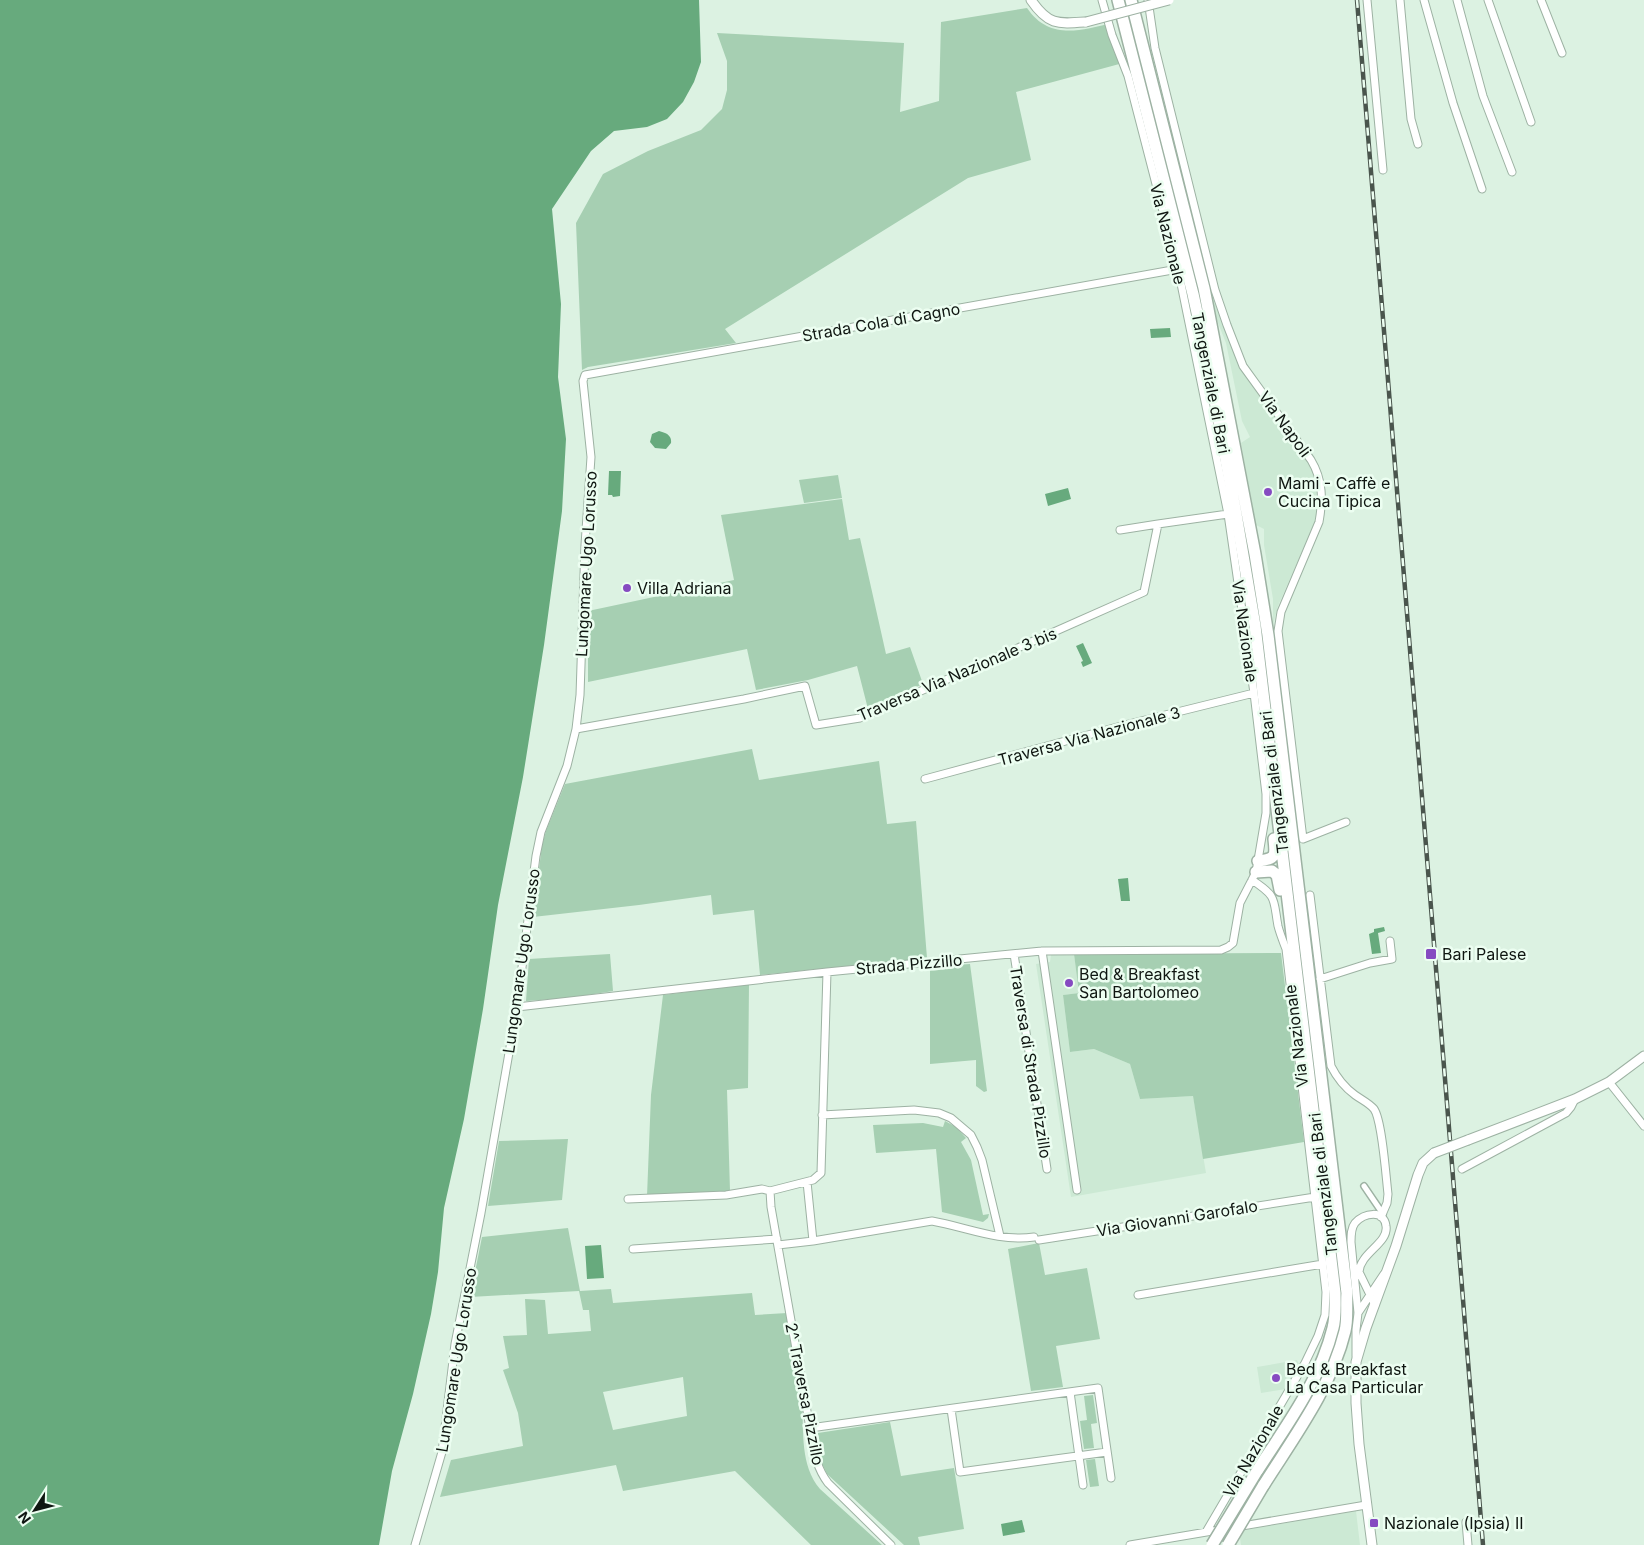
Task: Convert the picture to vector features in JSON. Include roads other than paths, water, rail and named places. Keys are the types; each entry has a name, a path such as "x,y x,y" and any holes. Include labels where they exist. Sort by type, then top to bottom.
{"highway":[{"name":"Tangenziale di Bari","path":"1118,0 1193,294 1208,363 1255,626 1336,1293 1334,1326 1324,1356 1308,1392 1212,1545"},
{"name":"Tangenziale di Bari","path":"1131,0 1204,288 1255,554 1269,644 1347,1293 1345,1329 1336,1362 1318,1398 1228,1545"},
{"path":"1255,871 1269,860 1275,852 1274,833 1279,818"},
{"path":"1255,871 1272,871 1277,874 1285,922 1295,953"}],"street":[{"path":"1031,0 1041,14 1053,21 1066,23 1086,22 1168,0"},
{"name":"Via Nazionale","path":"1102,0 1112,35 1128,76 1178,269 1228,514 1254,693 1266,794 1266,813 1255,871 1276,905 1278,926 1286,949 1326,1292 1325,1315 1318,1336 1300,1371 1206,1532"},
{"name":"Via Napoli","path":"1148,0 1155,48 1212,281 1227,325 1243,366 1312,460 1321,482 1319,522 1281,612 1278,631 1303,839 1346,822"},
{"path":"1367,0 1383,170"},
{"path":"1400,0 1412,119 1418,144"},
{"path":"1424,0 1453,103 1482,189"},
{"path":"1457,0 1483,96 1512,172"},
{"path":"1488,0 1531,122"},
{"path":"1540,0 1562,53"},
{"name":"Strada Cola di Cagno","path":"585,375 1178,269"},
{"name":"Lungomare Ugo Lorusso","path":"415,1545 442,1452 455,1344 481,1213 517,1007 536,856 541,832 566,766 576,729 581,677 585,545 591,457 583,381 585,375"},
{"path":"1120,530 1228,514"},
{"name":"Traversa Via Nazionale 3 bis","path":"576,729 744,699 805,686 816,725 860,718 1144,592 1158,524"},
{"name":"Traversa Via Nazionale 3","path":"925,779 1254,693"},
{"name":"Strada Pizzillo","path":"517,1007 827,972 1042,951 1221,950 1233,943 1240,903 1255,871"},
{"path":"1310,895 1330,1066 1337,1079 1375,1110 1379,1123 1388,1194 1387,1203 1382,1215"},
{"path":"1320,979 1370,963 1392,959 1390,941"},
{"path":"1042,951 1077,1190"},
{"name":"Traversa di Strada Pizzillo","path":"1014,954 1047,1169"},
{"path":"628,1199 726,1195 762,1188 770,1191 813,1180 820,1173 827,972"},
{"path":"1356,1362 1423,1163 1434,1152 1575,1099 1609,1082 1644,1056"},
{"path":"1609,1082 1644,1126"},
{"path":"1462,1169 1566,1113 1575,1099"},
{"path":"822,1115 926,1111 940,1113 951,1118 971,1136 978,1147 1000,1236"},
{"path":"634,1249 813,1241 807,1182"},
{"path":"1364,1186 1385,1222 1386,1233 1359,1266 1359,1272 1375,1305"},
{"name":"2^ Traversa Pizzillo","path":"770,1191 810,1428 820,1472 828,1483 891,1545"},
{"name":"Via Giovanni Garofalo","path":"813,1241 932,1221 1011,1238 1037,1238 1315,1197"},
{"path":"1372,1545 1356,1403 1356,1330 1358,1313 1351,1230 1355,1223 1368,1215 1382,1215"},
{"path":"1138,1295 1323,1264"},
{"path":"1358,1313 1388,1268"},
{"path":"1364,1280 1378,1282"},
{"path":"1358,1313 1362,1319 1370,1319"},
{"path":"810,1428 1098,1388 1111,1478"},
{"path":"1070,1392 1083,1485"},
{"path":"951,1409 960,1472 1107,1452"},
{"path":"1130,1545 1366,1505"},
{"path":"1466,1522 1468,1545"}],"railway":[{"path":"1357,0 1483,1545"}],"place":[{"name":"Mami - Caffè e Cucina Tipica","path":"1268,492"},
{"name":"Villa Adriana","path":"627,588"},
{"name":"Bari Palese","path":"1431,954"},
{"name":"Bed & Breakfast San Bartolomeo","path":"1069,983"},
{"name":"Bed & Breakfast La Casa Particular","path":"1276,1378"},
{"name":"Nazionale (Ipsia) II","path":"1374,1523"}]}
